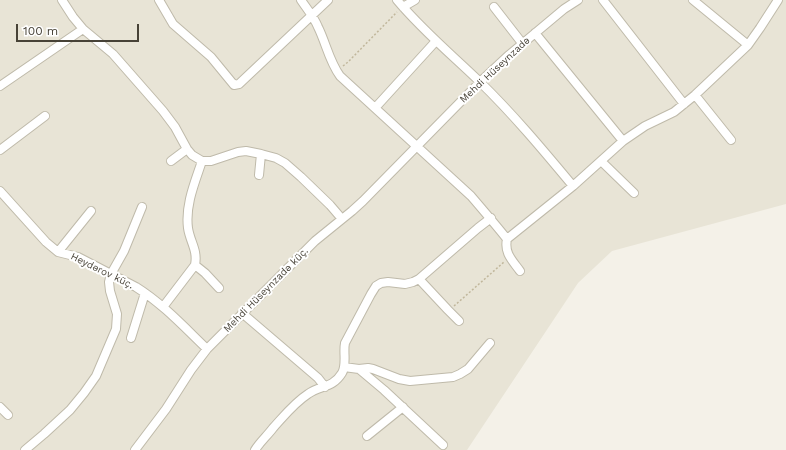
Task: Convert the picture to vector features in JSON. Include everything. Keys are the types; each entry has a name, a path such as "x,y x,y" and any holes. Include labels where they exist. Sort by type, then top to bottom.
{"street":[{"path":"62,0 83,30 113,54 163,111 175,127 192,155 202,161 211,161 238,152 246,151 276,158 285,163 301,177 342,219"},
{"path":"159,0 172,24 211,57 234,85 239,84 328,0"},
{"path":"301,0 319,27 329,57 336,71 345,82 471,196 491,218 507,239"},
{"path":"397,0 436,41 480,82 532,138 573,186"},
{"path":"403,8 415,0"},
{"name":"Mehdi Hüseynzadə","path":"416,146 480,82 522,43 564,9 578,0"},
{"path":"603,0 684,104"},
{"path":"694,0 748,45"},
{"path":"520,271 506,251 507,239 573,186 623,141 645,126 674,112 696,95 748,45 778,0"},
{"path":"494,7 522,43"},
{"path":"0,86 83,30"},
{"path":"535,33 623,141"},
{"path":"375,108 436,41"},
{"path":"696,95 732,140"},
{"path":"0,150 45,116"},
{"name":"Mehdi Hüseynzadə küç.","path":"135,450 166,409 191,370 207,349 315,241 363,201 416,146"},
{"path":"171,160 187,149"},
{"path":"259,175 261,154"},
{"path":"163,307 195,265 197,257 188,227 188,206 202,161"},
{"path":"601,161 634,193"},
{"name":"Heydərov küç.","path":"0,191 46,242 58,252 78,257 145,293 163,307 207,349"},
{"path":"25,450 70,410 96,376 116,329 117,314 110,291 109,282 111,274 124,251 142,207"},
{"path":"58,252 91,211"},
{"path":"255,450 294,404 315,390 332,384 338,379 343,372 344,367 345,343 376,286 381,283 388,282 405,284 419,279 491,218"},
{"path":"195,265 206,273 219,288"},
{"path":"419,279 459,321"},
{"path":"131,338 145,293"},
{"path":"242,313 318,378 324,387"},
{"path":"344,367 359,369 373,368 398,379 410,381 453,377 468,369 490,342"},
{"path":"359,369 384,390 443,445"},
{"path":"0,406 8,415"},
{"path":"367,436 402,407"}],"path":[{"path":"336,71 348,62 394,15 403,8"},
{"path":"448,310 510,257"}],"shaded area":[{"path":"0,0 786,0 786,204 612,251 578,283 467,450 0,450"}]}
